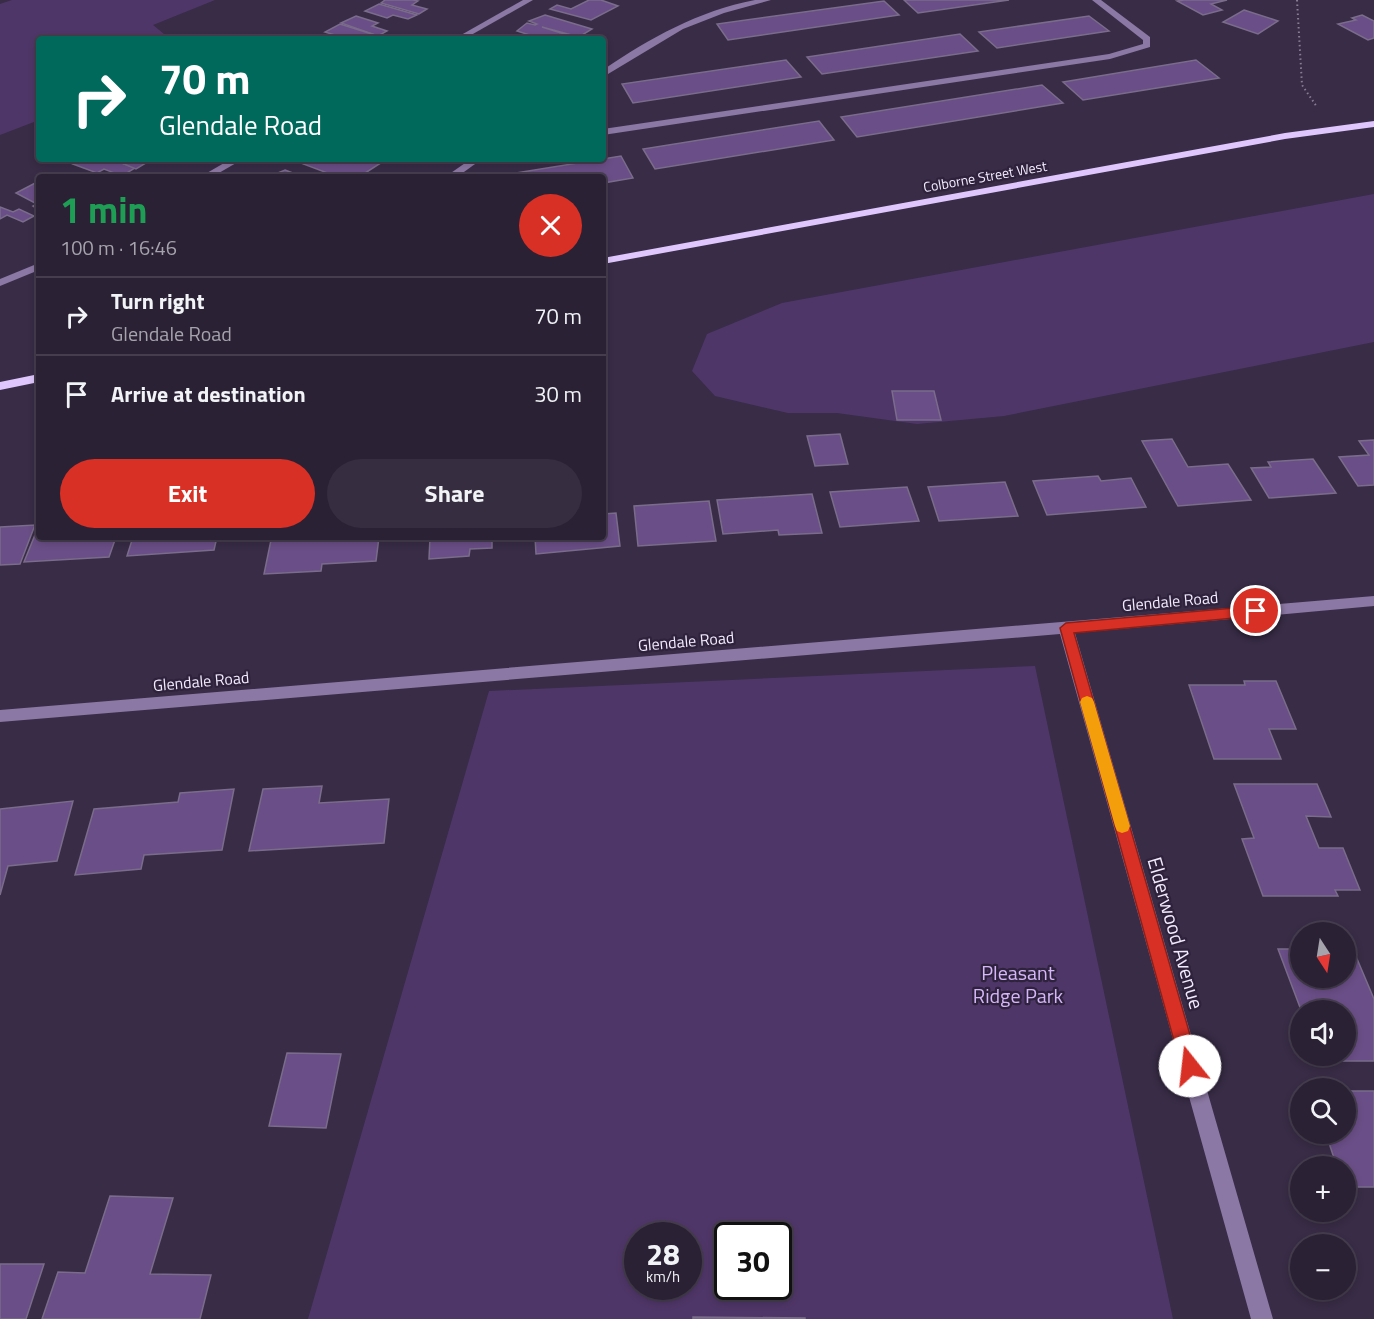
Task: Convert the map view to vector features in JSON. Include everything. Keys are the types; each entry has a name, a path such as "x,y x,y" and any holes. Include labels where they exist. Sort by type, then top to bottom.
{"main road":[{"name":"Colborne Street West","path":"606,260 1274,138 1374,124"},
{"path":"0,386 36,379"}],"street":[{"path":"463,36 529,0"},
{"path":"606,72 682,24 737,5 768,0"},
{"path":"606,132 1110,56 1147,45 1147,39 1096,0"},
{"path":"210,174 232,162"},
{"path":"454,174 472,162"},
{"path":"0,283 36,267"},
{"name":"Glendale Road","path":"0,716 1374,601"},
{"name":"Elderwood Avenue","path":"1066,628 1262,1319"}],"path":[{"path":"1297,0 1302,85 1333,130"}],"green space":[{"path":"12,0 215,0 153,25 166,36 36,36 36,121 0,135 0,4"},
{"path":"1374,194 1374,342 1004,416 917,424 837,413 788,413 715,396 692,371 707,334 782,303"},
{"name":"Pleasant Ridge Park","path":"1035,666 1173,1319 308,1319 489,691"}],"building":[{"path":"385,0 418,1 412,5 427,9 419,14 381,3"},
{"path":"589,0 601,0 618,6 591,20 550,9 557,5 571,9"},
{"path":"904,0 1009,0 918,13"},
{"path":"1227,0 1211,4 1222,10 1203,15 1177,1"},
{"path":"884,1 899,15 728,40 717,24"},
{"path":"379,4 417,15 408,19 393,15 387,18 365,11"},
{"path":"1244,10 1278,21 1258,34 1223,22"},
{"path":"545,15 592,29 581,36 542,27 571,36 533,36 517,31 527,23 537,24 529,21"},
{"path":"1362,15 1374,21 1374,38 1368,40 1338,24 1356,20 1352,18"},
{"path":"356,16 378,23 372,26 387,31 378,36 341,23"},
{"path":"1089,16 1109,31 997,48 979,32"},
{"path":"340,24 378,36 338,36 325,32"},
{"path":"960,34 978,51 822,74 807,57"},
{"path":"786,60 801,77 633,103 622,84"},
{"path":"1196,60 1219,78 1083,100 1063,82"},
{"path":"1042,85 1063,103 857,137 841,117"},
{"path":"819,121 834,140 655,169 643,149"},
{"path":"621,156 633,178 606,182 606,174 510,174 584,162 606,162 606,158"},
{"path":"77,162 119,162 135,168 125,174 117,174 104,169 97,173 73,164"},
{"path":"119,162 148,162 136,169"},
{"path":"298,162 382,162 364,174 330,174"},
{"path":"285,170 295,174 275,174"},
{"path":"36,183 36,203 16,193"},
{"path":"0,207 13,212 19,209 34,216 23,222 7,215 0,219"},
{"path":"892,391 934,391 941,420 897,420"},
{"path":"840,434 848,464 815,466 807,436"},
{"path":"1172,439 1188,467 1228,464 1251,500 1178,506 1142,441"},
{"path":"1374,440 1374,485 1358,486 1339,457 1369,455 1359,441"},
{"path":"1313,459 1336,493 1269,498 1251,468 1271,467 1268,462"},
{"path":"1098,476 1101,481 1131,478 1146,507 1047,515 1033,481"},
{"path":"1005,482 1018,516 939,521 928,487"},
{"path":"907,487 919,521 840,527 830,492"},
{"path":"812,494 822,533 779,535 778,530 723,534 717,500"},
{"path":"709,501 716,541 638,546 634,506"},
{"path":"616,513 620,546 536,554 535,540 606,540 606,514"},
{"path":"35,525 20,564 0,565 0,527"},
{"path":"36,532 36,540 115,540 109,557 24,562"},
{"path":"132,540 216,540 214,550 127,556"},
{"path":"271,540 379,540 376,561 322,564 321,571 264,574"},
{"path":"430,540 492,540 492,548 470,549 469,556 429,559"},
{"path":"1244,681 1276,681 1296,729 1269,729 1281,759 1214,759 1189,685 1245,685"},
{"path":"1234,784 1317,784 1331,817 1306,816 1319,848 1343,848 1360,890 1335,890 1338,896 1263,896 1242,839 1254,838"},
{"path":"322,786 319,803 389,799 384,843 249,851 263,789"},
{"path":"234,789 222,850 144,855 141,869 75,875 94,809 178,802 180,793"},
{"path":"73,801 57,861 8,866 0,895 0,809"},
{"path":"1278,949 1290,949 1290,981"},
{"path":"1356,956 1374,999 1374,1061 1356,1061 1356,1000 1297,1000 1293,988 1356,988"},
{"path":"287,1053 341,1054 326,1128 269,1126"},
{"path":"1356,1091 1374,1091 1374,1187 1356,1187 1356,1156 1333,1156 1329,1144 1356,1144"},
{"path":"110,1196 173,1198 150,1274 211,1275 200,1319 42,1319 58,1272 85,1273"},
{"path":"0,1264 44,1264 26,1319 0,1319"},
{"path":"693,1317 805,1318 805,1319 693,1319"}],"slow traffic":[{"path":"1087,702 1122,826"}],"route":[{"path":"1190,1066 1066,628 1256,611"}]}
